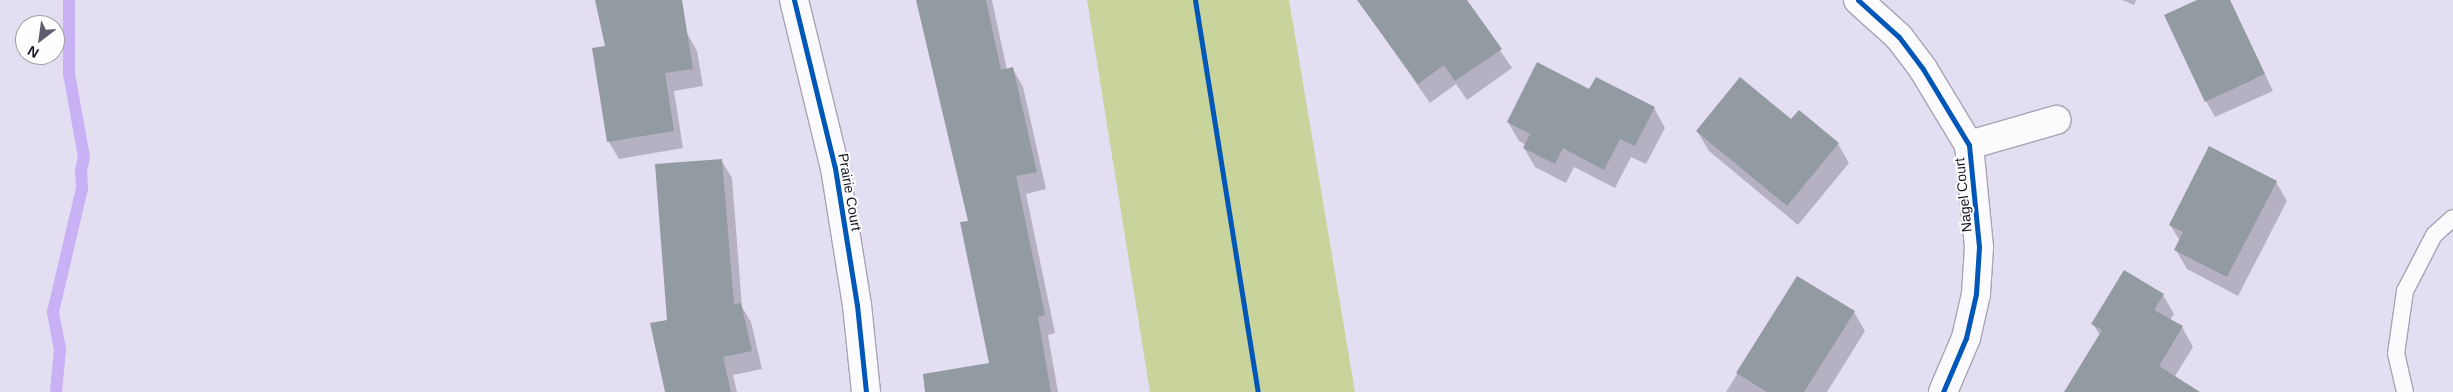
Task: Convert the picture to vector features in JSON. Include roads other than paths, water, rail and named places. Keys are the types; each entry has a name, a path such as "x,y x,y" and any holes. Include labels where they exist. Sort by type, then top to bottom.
{"street":[{"name":"Prairie Court","path":"794,0 835,168 857,304 866,392"},
{"name":"Nagel Court","path":"1858,0 1899,37 1923,69 1969,146 1979,247 1976,294 1966,338 1943,392"},
{"path":"1969,146 2056,120"}],"lane":[{"path":"2405,392 2396,354 2405,291 2434,236 2453,218"}],"waterway":[{"path":"56,392 60,349 53,312 82,188 81,171 84,157 69,74 69,0"}]}
